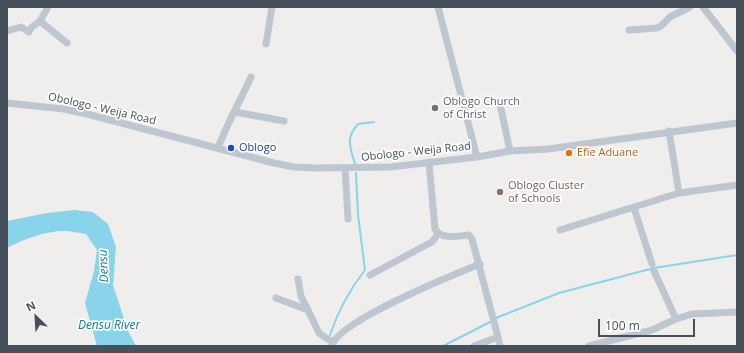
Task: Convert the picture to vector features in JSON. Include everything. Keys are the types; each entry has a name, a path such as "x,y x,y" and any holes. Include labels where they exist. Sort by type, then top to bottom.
{"street":[{"path":"7,31 21,27 29,32 32,27 40,21 48,7"},
{"path":"266,44 272,7"},
{"path":"438,7 477,157"},
{"path":"629,30 657,28 670,17 690,7"},
{"path":"703,7 737,51"},
{"path":"40,21 67,43"},
{"path":"218,148 227,125 235,112 251,78"},
{"name":"Obologo - Weija Road","path":"7,103 72,111 294,167 390,167 477,157 510,151 548,149 737,123"},
{"path":"500,104 510,151"},
{"path":"235,112 284,121"},
{"path":"669,132 679,193"},
{"path":"429,162 435,229 438,234 444,236 469,235 475,245 500,346"},
{"path":"345,168 348,219"},
{"path":"560,230 679,193 737,184"},
{"path":"634,208 653,268 676,319"},
{"path":"370,275 432,242 438,234"},
{"path":"298,279 301,296 319,333 332,344 346,330 378,309 445,278 480,264"},
{"path":"276,298 308,310"},
{"path":"589,346 652,330 676,319 692,314 737,312"},
{"path":"474,346 498,337"}],"water":[{"name":"Densu River","path":"74,210 93,212 108,224 116,247 113,285 128,331 136,346 97,346 85,303 94,271 97,250 86,234 67,231 49,232 27,239 7,248 7,221 47,213"}],"waterway":[{"path":"355,164 350,143 351,134 358,124 374,122"},
{"path":"330,335 345,301 365,270 358,215 356,173"},
{"path":"496,318 559,293 654,268 737,255"},
{"path":"443,346 492,321"}],"place":[{"name":"Oblogo Church of Christ","path":"435,108"},
{"name":"Oblogo","path":"231,148"},
{"name":"Efie Aduane","path":"569,153"},
{"name":"Oblogo Cluster of Schools","path":"500,192"}],"water label":[{"name":"Densu","path":"104,266"}]}
